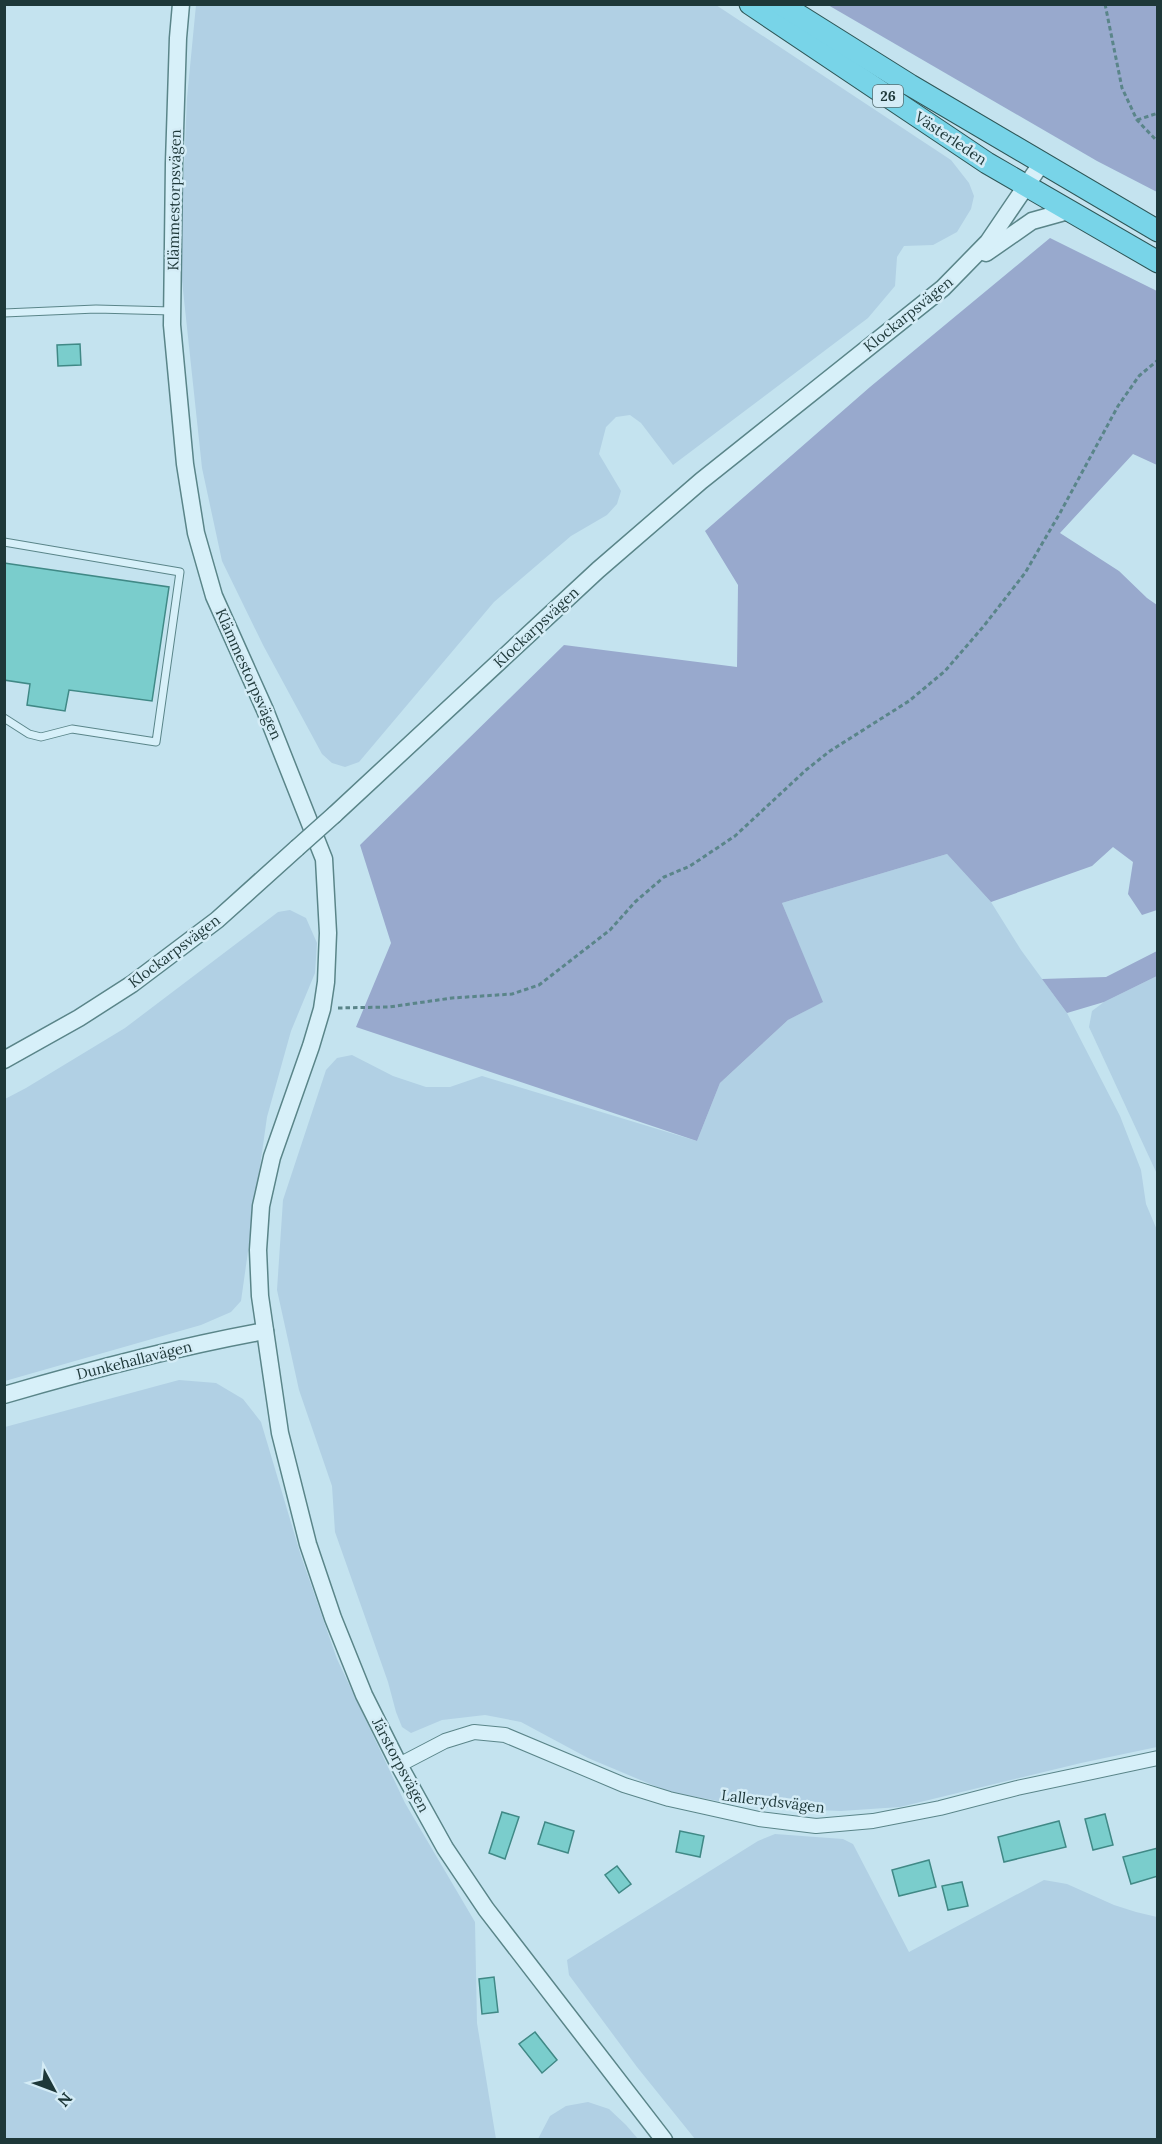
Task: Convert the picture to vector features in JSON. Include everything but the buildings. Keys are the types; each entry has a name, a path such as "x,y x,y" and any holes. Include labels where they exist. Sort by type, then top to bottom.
{"highway":[{"name":"Västerleden","path":"750,4 987,163 1158,262"},
{"name":"Västerleden","path":"781,4 910,86 1158,231"}],"street":[{"name":"Klämmestorpsvägen","path":"181,4 175,129 172,311 185,464 196,533 214,596 270,721 324,860 328,933 326,982 322,1009 272,1156 261,1206 258,1250 264,1331"},
{"name":"Klockarpsvägen","path":"4,1060 79,1018 132,984 217,920 632,540 709,474 898,325 965,267 988,242 1041,164"},
{"path":"965,267 1032,221 1068,211"},
{"name":"Dunkehallavägen","path":"4,1395 113,1364 264,1331"},
{"name":"Järstorpsvägen","path":"264,1331 280,1433 308,1544 333,1618 364,1695 399,1765 445,1848 486,1909 664,2139"},
{"name":"Lallerydsvägen","path":"399,1765 445,1741 474,1732 506,1735 624,1785 669,1799 759,1819 816,1826 873,1821 940,1808 1017,1788 1158,1758"}],"lane":[{"path":"4,313 96,309 172,311"},
{"path":"4,542 180,572 156,742 72,729 41,737 30,734 4,718"}],"path":[{"path":"1105,4 1122,88 1137,120 1158,142"},
{"path":"1137,120 1158,113"},
{"path":"322,1009 389,1007 452,998 512,994 539,985 610,930 635,902 664,877 690,866 735,836 806,770 830,751 909,701 945,671 983,627 1024,573 1060,513 1118,405 1139,376 1158,360"}],"shaded area":[{"path":"196,5 716,5 951,160 969,183 974,196 971,209 957,232 933,245 904,246 897,257 895,286 868,318 673,465 641,423 630,415 616,417 606,427 599,454 621,491 617,504 607,515 571,536 494,602 359,762 345,767 332,763 322,754 263,645 222,561 202,468 180,262 187,98"},
{"path":"828,5 1157,5 1157,192 1097,161"},
{"path":"1050,238 1157,291 1157,465 1133,454 1060,533 1119,571 1157,605 1157,910 1142,915 1128,894 1133,862 1113,847 1092,866 991,902 947,854 782,903 823,1002 788,1020 720,1083 697,1141 356,1027 391,943 360,845 564,645 737,667 738,585 705,531 870,387"},
{"path":"947,854 991,902 1021,950 1067,1013 1120,1116 1141,1170 1146,1204 1157,1230 1157,1747 900,1807 841,1811 767,1808 669,1792 588,1758 521,1722 485,1715 442,1720 411,1733 402,1727 396,1712 388,1682 335,1532 332,1486 299,1390 277,1290 283,1200 326,1070 337,1058 352,1055 393,1076 426,1087 450,1087 482,1076 697,1141 720,1083 788,1020 822,1002 782,903"},
{"path":"290,910 306,918 317,943 315,973 291,1031 267,1117 241,1301 231,1312 201,1325 5,1381 5,1099 125,1028 278,912"},
{"path":"1157,951 1157,976 1104,1002 1067,1013 1042,979 1106,977"},
{"path":"1157,976 1157,1174 1089,1027 1092,1011 1104,1002"},
{"path":"179,1380 216,1383 243,1399 261,1422 301,1556 337,1659 405,1803 475,1922 477,2023 496,2139 5,2139 5,1427"},
{"path":"775,1834 843,1839 853,1844 909,1952 1044,1880 1067,1884 1114,1905 1157,1917 1157,2139 695,2139 637,2067 569,1975 567,1960 758,1841"},
{"path":"588,2102 609,2109 638,2139 538,2139 550,2116 566,2106"}]}
